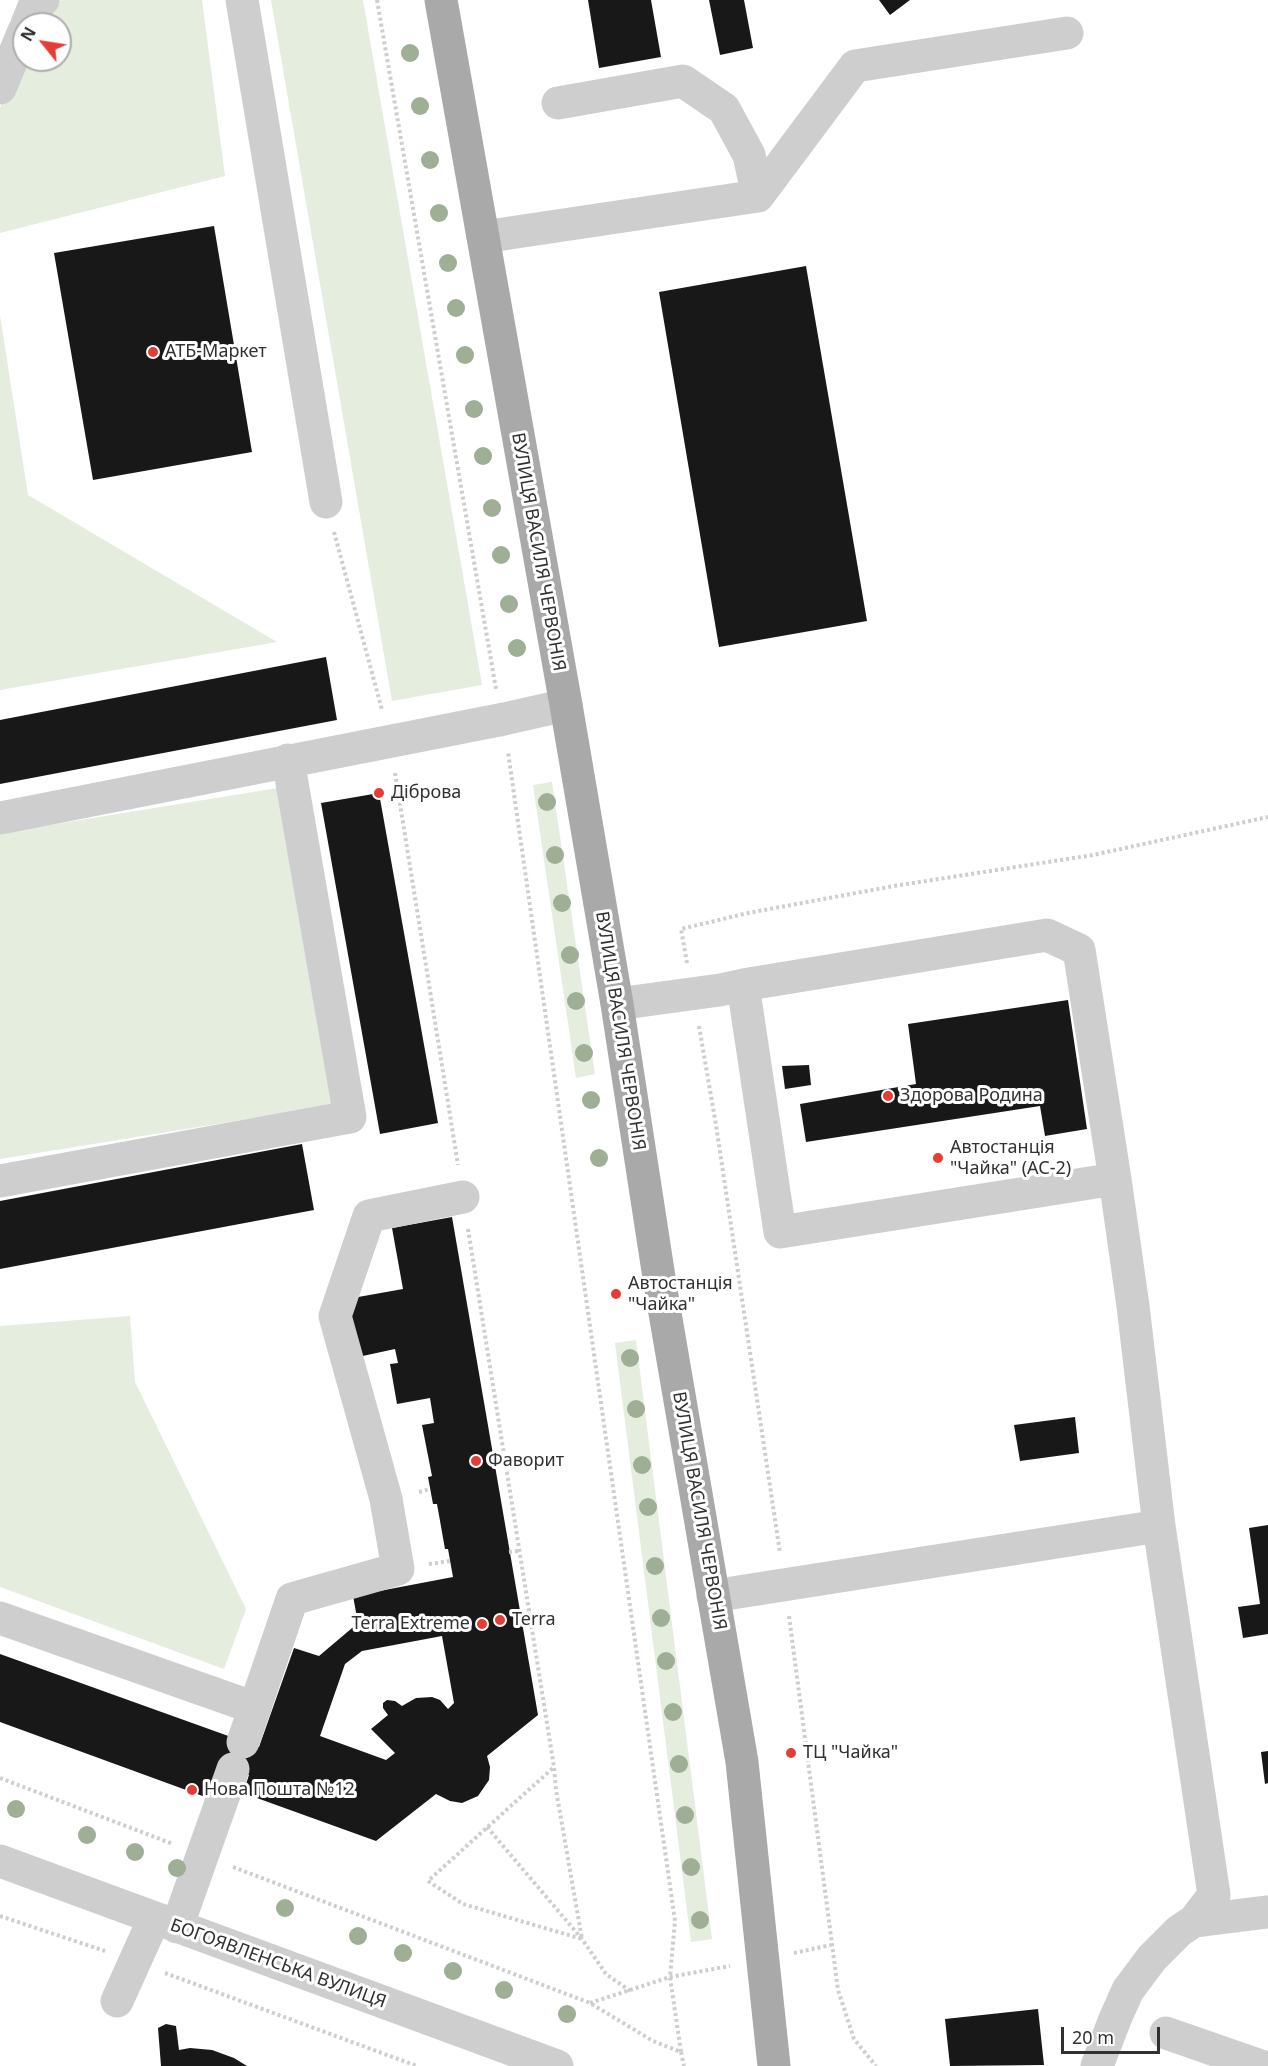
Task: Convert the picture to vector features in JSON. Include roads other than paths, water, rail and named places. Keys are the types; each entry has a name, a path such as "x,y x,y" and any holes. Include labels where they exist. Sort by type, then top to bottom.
{"main road":[{"name":"ВУЛИЦЯ ВАСИЛЯ ЧЕРВОНІЯ","path":"441,0 566,705 617,1004 660,1284 742,1762 774,2066"}],"street":[{"path":"32,12 35,4 43,0"},
{"path":"242,0 326,502"},
{"path":"483,237 758,196 855,66 1067,33"},
{"path":"0,88 12,60"},
{"path":"558,104 683,81 724,109 749,155 758,196"},
{"path":"0,818 566,705"},
{"path":"0,1181 350,1117 288,760"},
{"path":"617,1004 1047,935 1079,950 1115,1179 1133,1306 1159,1526 1214,1895 1194,1921 1179,1931 1152,1958 1128,1990 1114,2019 1097,2066"},
{"path":"743,985 780,1232 1115,1179"},
{"path":"117,2001 135,1962 166,1923 201,1855 292,1599 398,1569 386,1499 335,1316 369,1216 463,1197"},
{"path":"713,1596 1159,1526"},
{"path":"0,1618 255,1708"},
{"name":"БОГОЯВЛЕНСЬКА ВУЛИЦЯ","path":"0,1862 557,2066"},
{"path":"1194,1921 1268,1912"},
{"path":"1166,2033 1261,2066"}],"place":[{"name":"АТБ-Маркет","path":"153,352"},
{"name":"Діброва","path":"379,793"},
{"name":"Здорова Родина","path":"888,1096"},
{"name":"Автостанція \"Чайка\" (АС-2)","path":"938,1158"},
{"name":"Автостанція \"Чайка\"","path":"616,1294"},
{"name":"Фаворит","path":"476,1461"},
{"name":"Terra","path":"500,1620"},
{"name":"Terra Extreme","path":"482,1624"},
{"name":"ТЦ \"Чайка\"","path":"791,1753"},
{"name":"Нова Пошта №12","path":"192,1790"}]}
